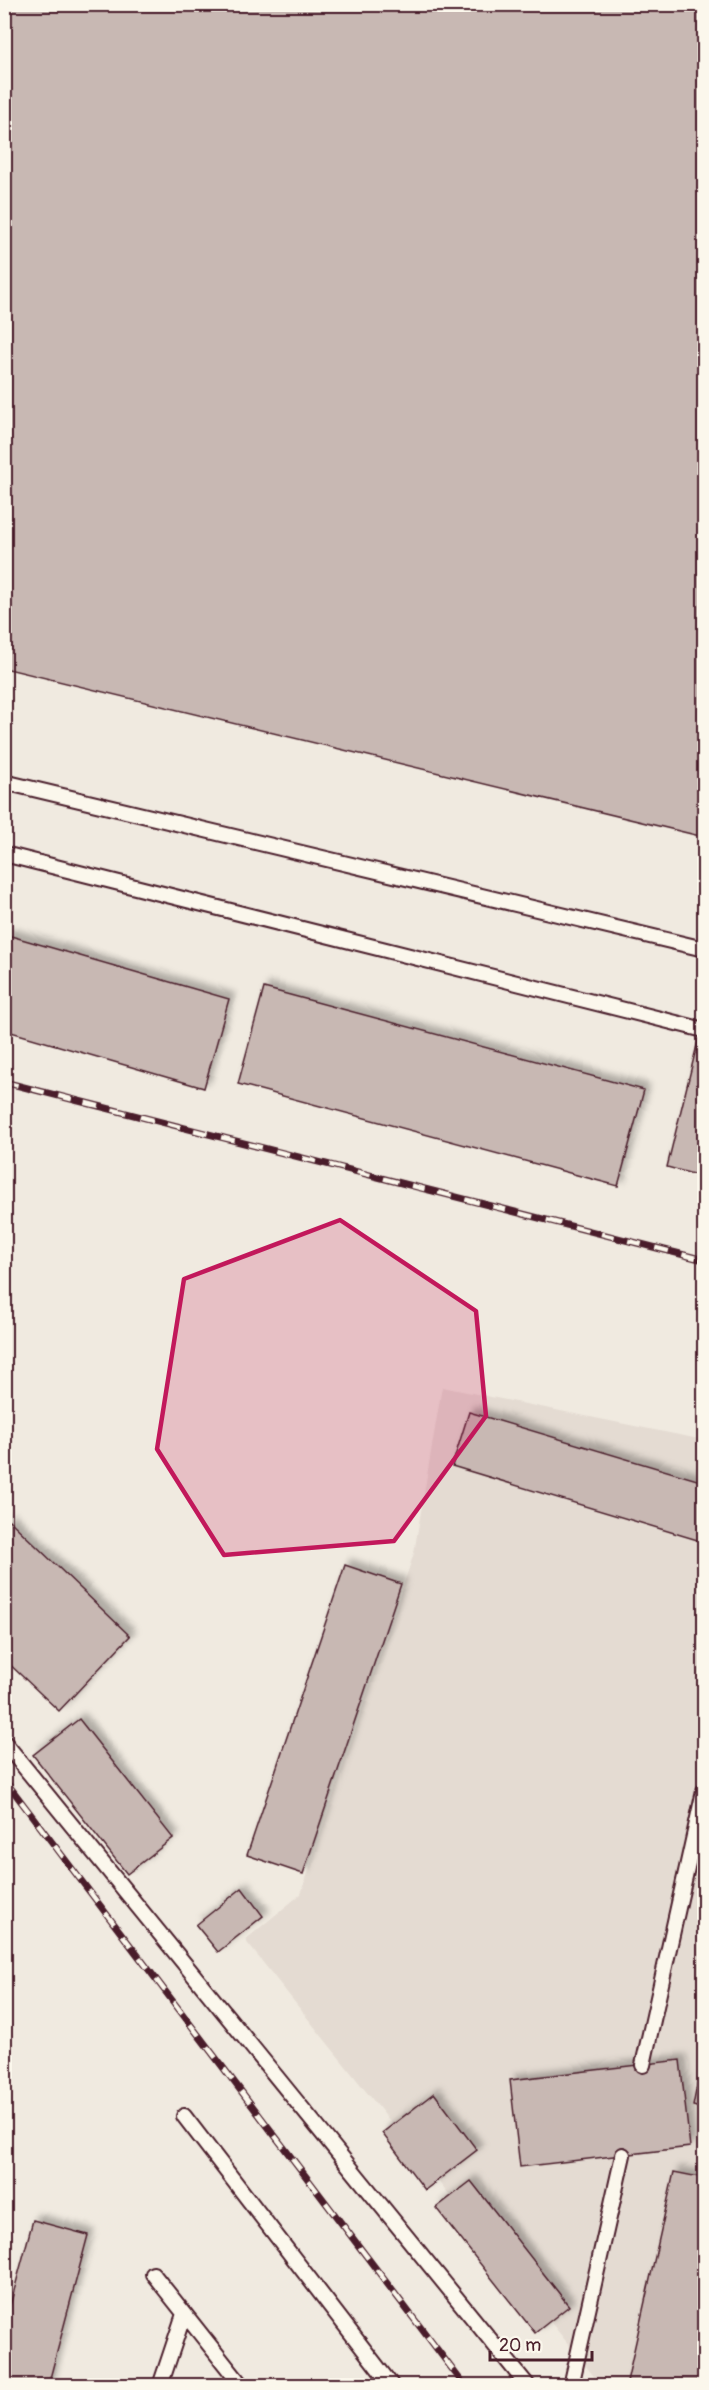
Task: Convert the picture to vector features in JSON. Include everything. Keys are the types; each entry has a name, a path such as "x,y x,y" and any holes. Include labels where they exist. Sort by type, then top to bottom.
{"lane":[{"path":"4,782 705,949"},
{"path":"4,854 705,1030"},
{"path":"4,1742 528,2385"},
{"path":"643,2065 705,1791"},
{"path":"184,2116 392,2385"},
{"path":"571,2385 623,2155"},
{"path":"153,2274 242,2385"},
{"path":"160,2385 184,2314"}],"highlighted area":[{"path":"340,1220 476,1311 486,1416 394,1541 224,1555 157,1449 184,1279"}],"shaded area":[{"path":"442,1387 704,1440 704,2385 601,2385 245,1940 301,1894 414,1553"}],"building":[{"path":"4,4 704,4 704,837 4,668"},
{"path":"4,934 229,999 204,1088 4,1030"},
{"path":"264,988 644,1090 618,1186 238,1084"},
{"path":"699,1037 704,1039 704,1177 667,1167"},
{"path":"469,1412 704,1482 704,1542 452,1466"},
{"path":"9,1520 130,1636 59,1711 4,1659 4,1525"},
{"path":"345,1565 401,1584 303,1874 247,1855"},
{"path":"79,1719 173,1838 127,1874 33,1755"},
{"path":"242,1888 263,1916 218,1952 196,1925"},
{"path":"704,2050 704,2109 693,2106"},
{"path":"680,2060 690,2147 520,2167 510,2080"},
{"path":"434,2093 477,2150 425,2190 382,2133"},
{"path":"674,2172 704,2178 704,2360 699,2386 626,2386"},
{"path":"471,2181 569,2306 535,2333 436,2208"},
{"path":"33,2220 88,2235 48,2386 4,2386 4,2328"}],"railway":[{"path":"4,1082 704,1260"},
{"path":"4,1779 465,2386"}]}
